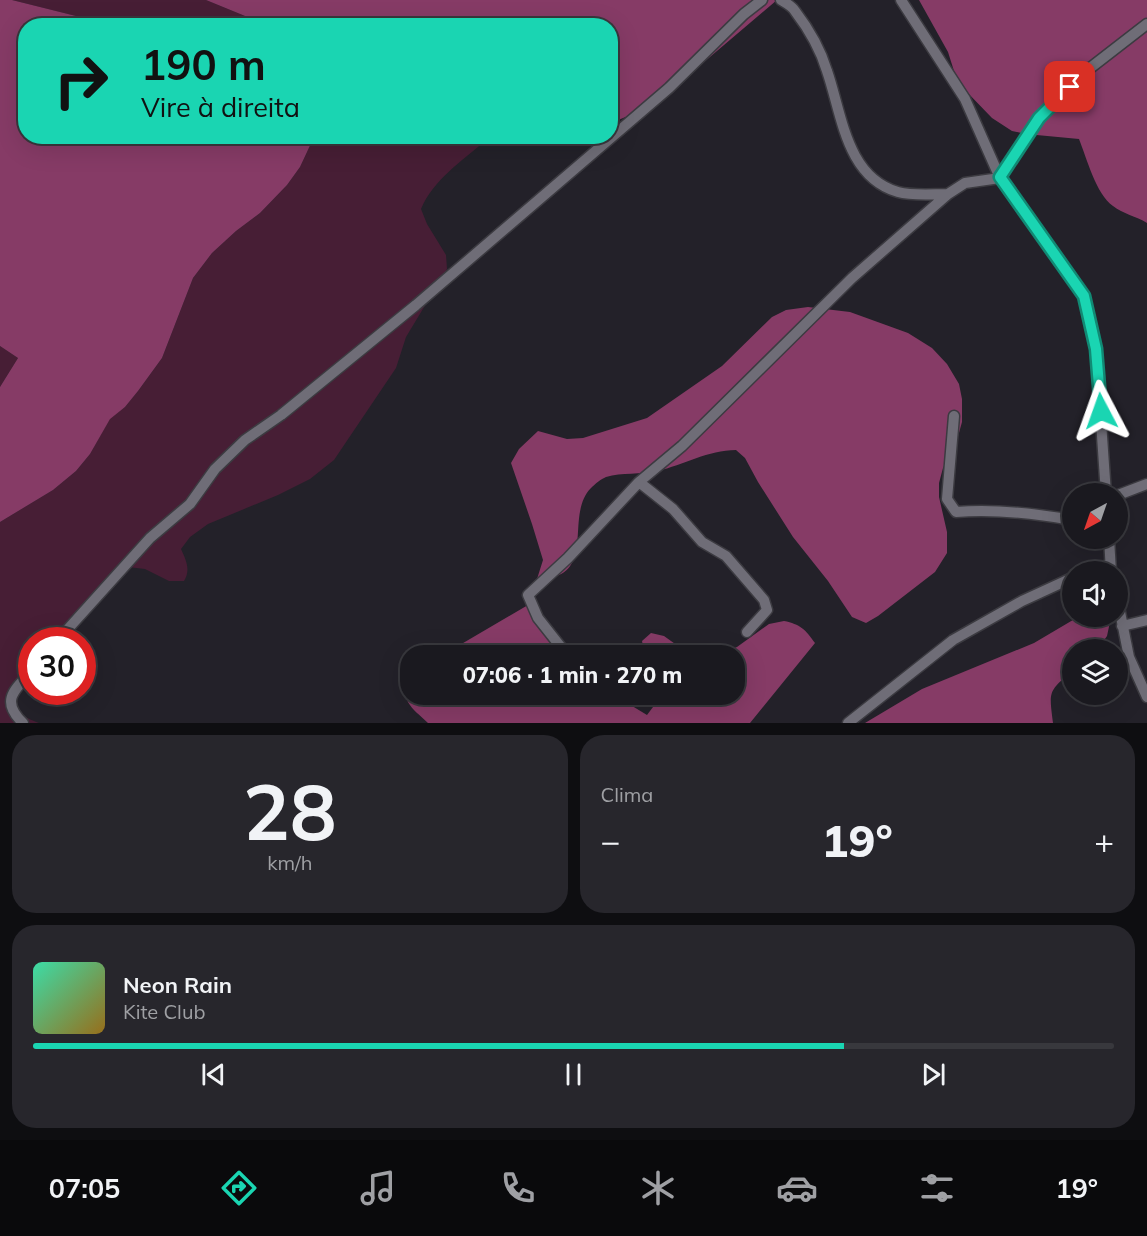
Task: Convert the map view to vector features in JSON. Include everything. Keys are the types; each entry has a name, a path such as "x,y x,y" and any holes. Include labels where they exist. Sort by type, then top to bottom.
{"street":[{"path":"618,132 669,88 744,14 762,0"},
{"path":"781,0 794,9 817,48 827,70 845,135 857,162 878,182 897,192 948,194"},
{"path":"901,0 965,99 1000,177 1084,296 1096,349 1105,483"},
{"path":"559,645 538,618 528,595 568,558 639,482 705,424 852,278 948,194 965,183 1000,177 1039,118 1086,72 1147,24"},
{"path":"70,627 150,538 190,504 215,469 245,440 280,415 416,305 604,144"},
{"path":"954,416 947,499 956,512 983,510 1062,518"},
{"path":"639,482 673,509 702,542 726,556 764,600 766,610 747,632"},
{"path":"1128,491 1147,484"},
{"path":"848,723 953,640 1022,601 1062,583"},
{"path":"1128,625 1147,620"},
{"path":"1122,627 1130,657 1147,697"},
{"path":"18,686 13,692 9,704 13,714 23,723"}],"shaded area":[{"path":"0,0 12,0 84,18 18,18 18,144 311,144 300,167 287,185 260,213 212,253 193,278 162,358 125,407 110,419 90,454 76,471 53,490 0,522 0,387 18,358 0,346"},
{"path":"12,0 206,0 250,18 84,18"},
{"path":"206,0 777,0 664,96 640,111 618,120 618,18 250,18"},
{"path":"919,0 1147,0 1147,223 1117,209 1107,200 1093,176 1079,139 1012,131 992,118 964,89 954,71 948,52"},
{"path":"311,144 481,144 440,180 421,209 427,224 446,255 447,269 406,337 396,368 334,460 310,479 208,524 190,537 181,549 187,569 184,581 169,581 145,569 128,567 67,627 18,627 18,682 12,696 21,714 39,723 0,723 0,522 53,490 76,471 90,454 110,418 125,407 162,358 193,278 212,253 260,213 287,185 300,167"},
{"path":"808,307 850,312 908,333 932,348 947,364 959,384 962,399 962,422 939,483 939,497 947,532 947,553 935,572 866,623 852,617 828,581 793,537 745,458 736,450 716,452 657,471 602,479 591,488 583,500 574,558 568,569 556,576 537,579 543,560 511,463 519,449 538,431 567,439 583,438 647,418 722,366 772,317 786,310"},
{"path":"0,346 18,358 0,387"},
{"path":"528,605 562,645 460,645"},
{"path":"784,621 794,624 809,634 815,643 750,723 428,723 410,705 630,705 647,715 654,705 745,705 745,645 740,645 769,624"},
{"path":"1062,626 1109,627 1105,639 1062,639 1062,680 1054,688 1051,698 1053,723 865,723 922,689 1034,643"},
{"path":"651,633 664,636 677,645 643,645 642,641"}],"route":[{"path":"1070,87 1039,118 1000,177 1084,296 1096,349 1101,411"}]}
